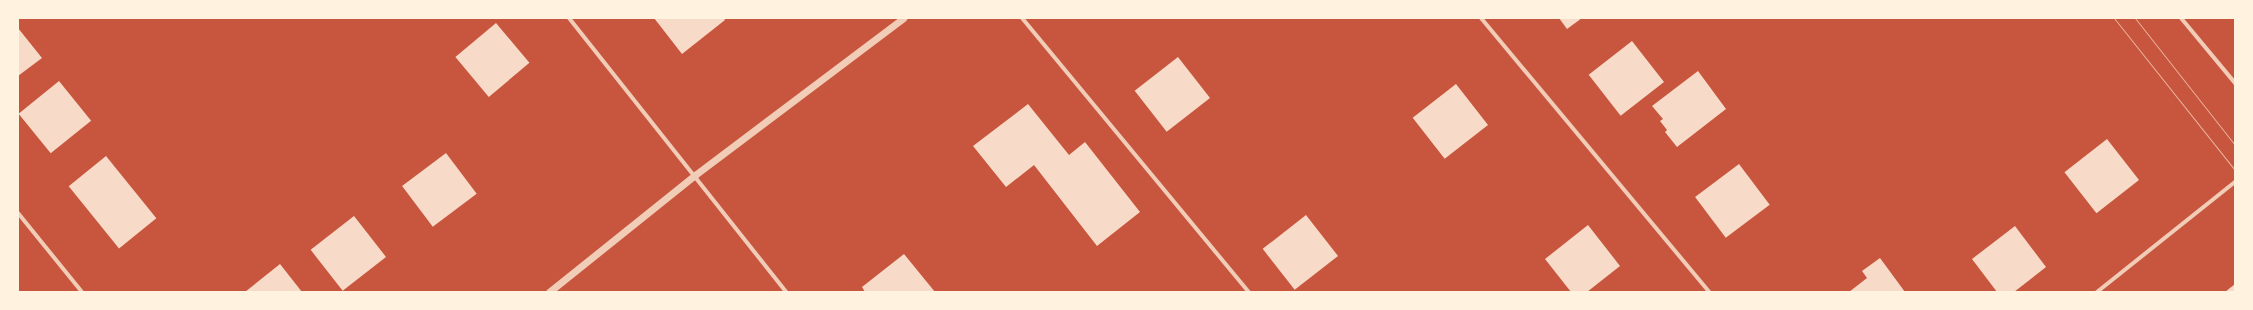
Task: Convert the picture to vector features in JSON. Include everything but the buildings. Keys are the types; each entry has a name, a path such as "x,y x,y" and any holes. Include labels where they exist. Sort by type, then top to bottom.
{"street":[{"path":"569,18 695,174 786,292"},
{"path":"549,292 695,174 903,18"},
{"path":"1022,18 1249,292"},
{"path":"1481,18 1709,292"},
{"path":"2182,18 2235,84"},
{"path":"2097,292 2235,182"},
{"path":"18,213 82,292"}],"tram line":[{"path":"2114,18 2235,170"},
{"path":"2135,18 2235,145"}]}
